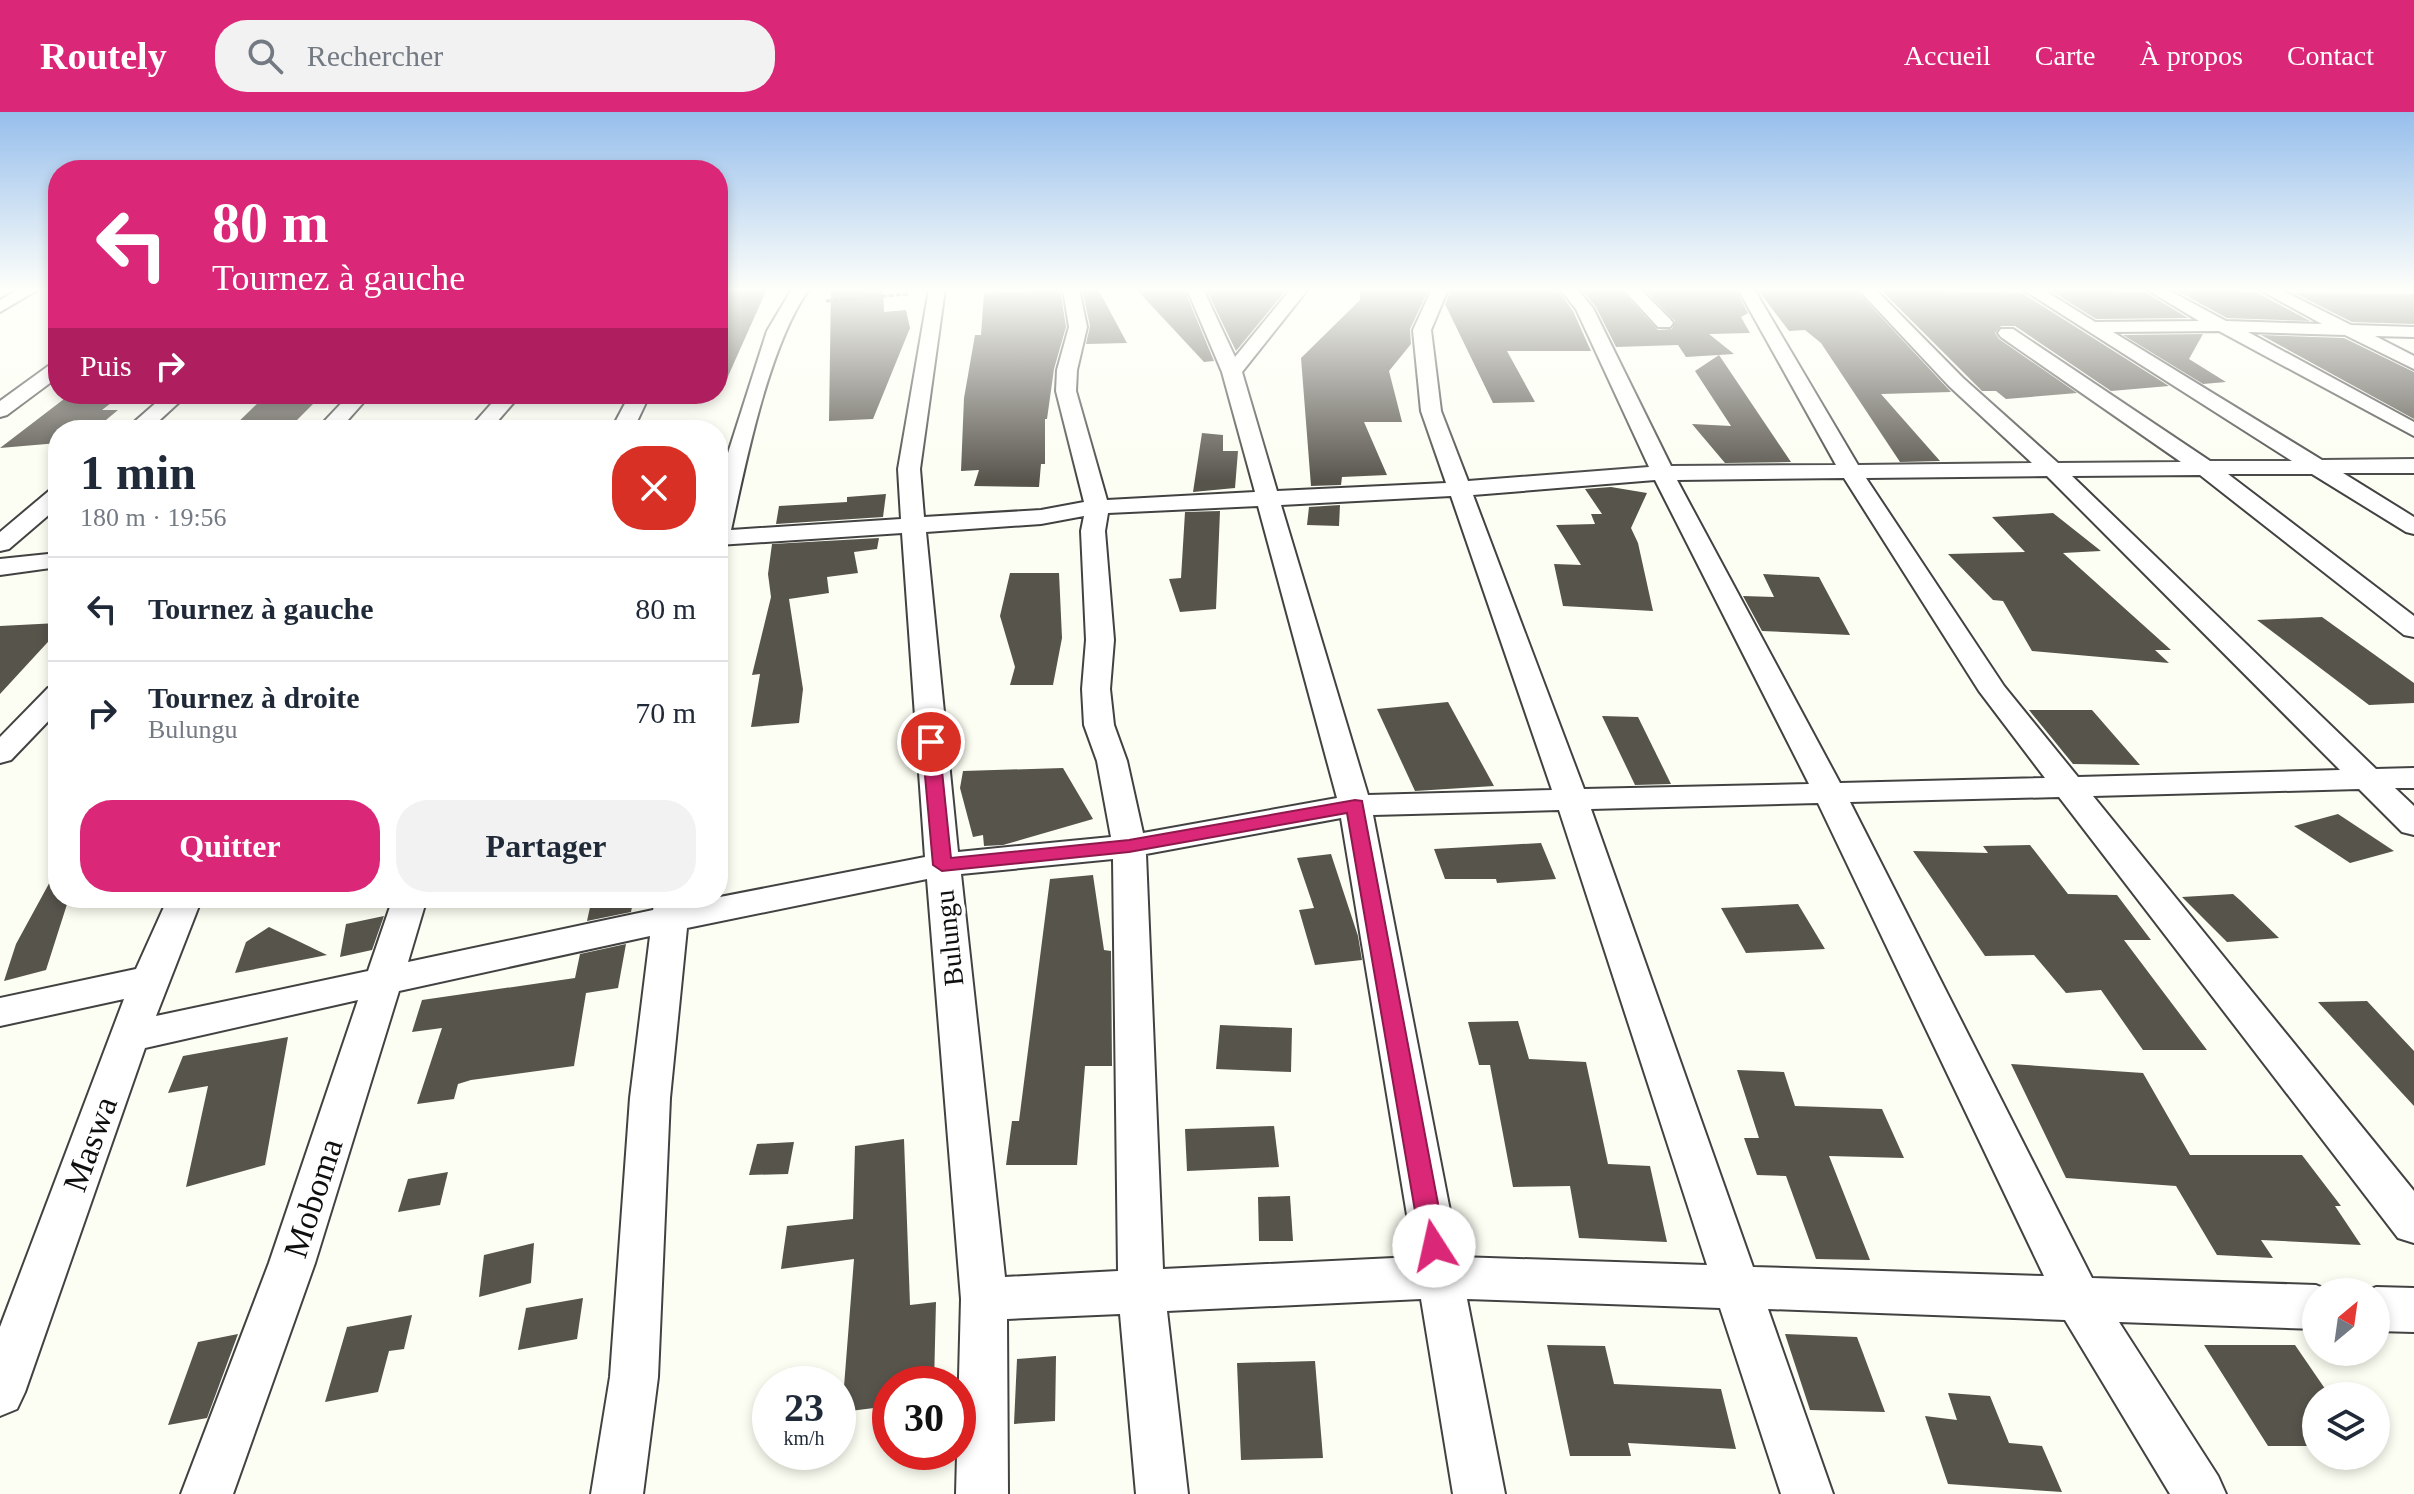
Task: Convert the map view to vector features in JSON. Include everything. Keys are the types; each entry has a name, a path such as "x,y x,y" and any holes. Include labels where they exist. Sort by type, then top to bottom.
{"street":[{"path":"728,463 768,353"},
{"name":"Bulungu","path":"927,353 909,460 942,865 984,1299 982,1494"},
{"path":"1071,353 1066,391 1097,507 1093,531 1100,640 1096,689 1099,725 1112,761 1129,846 1141,1291 1162,1494"},
{"path":"1224,353 1232,372 1355,805 1479,1494"},
{"path":"1232,372 1247,353"},
{"path":"1425,353 1431,411 1530,678 1739,1285 1807,1494"},
{"path":"1606,353 1693,536 1830,794 2079,1300 2200,1494"},
{"path":"1783,353 1852,473 1993,691 2414,1224"},
{"path":"1928,353 2054,471 2414,825"},
{"path":"2037,353 2204,467 2414,629"},
{"path":"2135,353 2414,527"},
{"path":"2269,353 2414,430"},
{"path":"2394,353 2414,363"},
{"path":"0,411 48,375"},
{"path":"148,420 166,404"},
{"path":"336,420 352,404"},
{"path":"488,420 502,404"},
{"path":"728,535 1041,517 1097,507 1460,489 1665,473 2414,466"},
{"path":"0,544 48,503"},
{"path":"0,567 48,561"},
{"path":"0,754 48,704"},
{"path":"728,899 942,865 1129,846 1355,805 2414,778"},
{"name":"Maswa","path":"0,1392 150,980 181,908"},
{"name":"Moboma","path":"207,1494 292,1263 407,908"},
{"path":"130,1036 383,981 671,908 650,1098 634,1377 617,1494"},
{"path":"0,1012 150,980"},
{"path":"984,1299 1439,1277 2302,1307"},
{"path":"2390,1309 2414,1310"}],"building":[{"path":"728,353 738,353 728,376"},
{"path":"830,353 900,353 873,419 829,421"},
{"path":"972,353 1058,353 1045,419 1045,464 1041,464 1039,487 974,486 979,470 961,471 964,398"},
{"path":"1196,353 1211,353 1214,361 1204,362"},
{"path":"1306,353 1403,353 1389,371 1402,422 1364,422 1387,475 1342,477 1341,485 1311,486 1301,358"},
{"path":"1469,353 1508,353 1535,402 1493,403"},
{"path":"1684,353 1734,354 1686,357"},
{"path":"1828,353 1915,353 1951,392 1881,394 1940,461 1900,462"},
{"path":"1944,353 2020,353 2077,393 2006,399 1996,391 1982,391"},
{"path":"2056,353 2118,353 2169,386 2111,391"},
{"path":"2153,353 2192,353 2189,359 2226,382 2203,384"},
{"path":"2295,353 2376,353 2414,372 2414,419"},
{"path":"1719,355 1791,462 1725,463 1692,424 1731,426 1695,371"},
{"path":"57,404 110,404 102,410 118,410 106,420 48,420 48,444 0,448"},
{"path":"257,404 313,404 297,420 240,420"},
{"path":"1202,433 1223,435 1223,451 1238,451 1235,488 1193,492"},
{"path":"1611,487 1647,493 1631,528 1638,543 1653,611 1563,606 1554,564 1581,565 1556,525 1595,524 1591,514 1602,514 1585,489"},
{"path":"886,494 883,517 776,524 779,506 847,502 847,497"},
{"path":"1340,505 1339,526 1307,525 1309,507"},
{"path":"1220,511 1216,609 1180,612 1169,579 1181,578 1185,512"},
{"path":"2053,513 2101,551 2063,553 2171,650 2155,650 2169,663 2032,651 2003,601 1993,600 1948,554 2025,552 1992,517"},
{"path":"879,538 877,549 854,552 858,573 827,577 829,593 789,599 803,689 799,723 751,727 760,674 752,675 771,597 768,574 772,544"},
{"path":"1010,573 1059,573 1062,638 1053,685 1010,685 1015,667 1000,616"},
{"path":"1763,574 1819,577 1850,635 1762,631 1743,596 1774,597"},
{"path":"2322,617 2414,683 2414,703 2369,705 2257,620"},
{"path":"48,624 48,642 0,694 0,626"},
{"path":"1448,702 1494,786 1415,791 1377,709"},
{"path":"2029,710 2092,710 2140,765 2073,764"},
{"path":"1602,716 1638,717 1671,784 1635,785"},
{"path":"1063,768 1093,819 1003,845 984,846 983,835 973,837 960,788 963,771"},
{"path":"2338,814 2394,851 2350,863 2294,826"},
{"path":"1541,843 1556,879 1497,883 1496,879 1445,879 1434,849"},
{"path":"2030,845 2068,894 2117,895 2151,940 2124,940 2207,1050 2143,1050 2101,990 2066,993 2034,955 1985,956 1913,851 1988,853 1983,846"},
{"path":"1331,854 1358,936 1362,960 1315,965 1299,910 1314,908 1297,858"},
{"path":"1093,875 1104,950 1111,951 1112,1066 1085,1066 1077,1165 1006,1165 1012,1121 1019,1121 1050,879"},
{"path":"48,885 48,908 66,908 46,970 4,981 16,944"},
{"path":"2233,894 2279,938 2227,942 2182,897"},
{"path":"1798,904 1825,949 1746,953 1721,908"},
{"path":"590,908 632,908 631,912 587,921"},
{"path":"384,916 372,950 340,957 346,924"},
{"path":"269,927 327,955 235,973 246,942"},
{"path":"626,944 618,988 586,993 574,1066 471,1080 458,1084 454,1099 417,1104 442,1028 412,1032 422,1000 575,978 580,954"},
{"path":"2367,1001 2414,1051 2414,1106 2318,1002"},
{"path":"1518,1021 1529,1059 1586,1062 1608,1164 1650,1166 1667,1242 1579,1238 1570,1186 1513,1187 1490,1065 1479,1065 1468,1022"},
{"path":"1220,1025 1292,1028 1291,1072 1216,1069"},
{"path":"288,1037 265,1165 186,1187 208,1086 168,1093 183,1056"},
{"path":"2011,1064 2143,1073 2190,1155 2302,1155 2341,1206 2335,1206 2361,1245 2261,1240 2273,1258 2217,1255 2176,1186 2066,1178"},
{"path":"1737,1070 1784,1072 1795,1106 1882,1109 1904,1158 1829,1156 1870,1260 1816,1259 1786,1176 1757,1175 1744,1138 1759,1138"},
{"path":"1274,1126 1279,1167 1187,1171 1185,1129"},
{"path":"904,1139 910,1305 936,1302 934,1366 872,1366 872,1408 856,1410 856,1366 846,1366 854,1259 781,1269 787,1226 853,1219 855,1146"},
{"path":"794,1142 788,1174 749,1175 757,1144"},
{"path":"448,1172 440,1205 398,1212 408,1179"},
{"path":"1290,1196 1293,1241 1259,1241 1258,1197"},
{"path":"534,1243 531,1283 479,1297 484,1255"},
{"path":"583,1298 577,1339 518,1350 526,1308"},
{"path":"412,1315 404,1349 389,1351 378,1392 325,1402 347,1327"},
{"path":"238,1334 207,1418 168,1425 198,1342"},
{"path":"1785,1334 1857,1337 1885,1412 1810,1410"},
{"path":"1547,1345 1605,1346 1614,1384 1721,1389 1736,1449 1628,1443 1631,1456 1570,1456"},
{"path":"2204,1345 2295,1345 2302,1355 2302,1366 2309,1366 2320,1382 2302,1382 2302,1446 2268,1446"},
{"path":"1056,1356 1055,1421 1014,1424 1017,1359"},
{"path":"1315,1361 1323,1458 1241,1460 1237,1363"},
{"path":"1948,1393 1990,1396 2009,1443 2042,1446 2062,1492 1948,1484 1925,1416 1957,1420"}],"route":[{"path":"931,742 942,865 1129,846 1355,805 1434,1246"}]}
